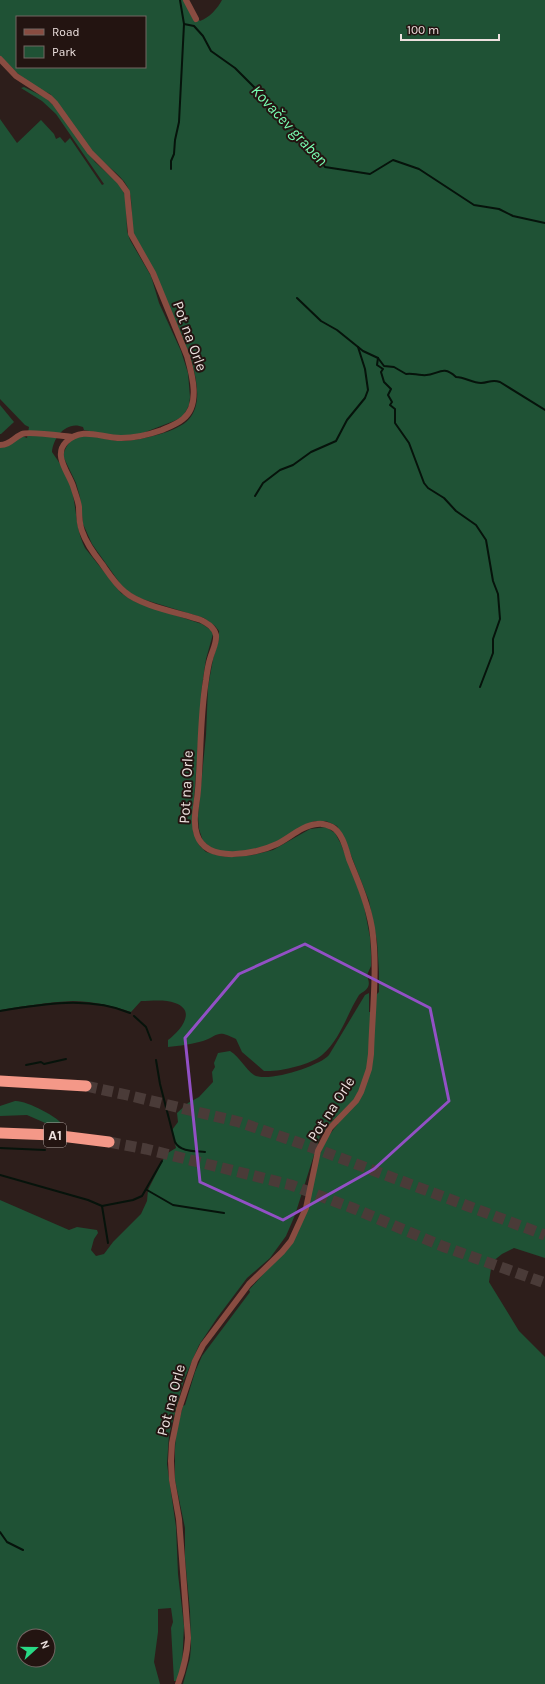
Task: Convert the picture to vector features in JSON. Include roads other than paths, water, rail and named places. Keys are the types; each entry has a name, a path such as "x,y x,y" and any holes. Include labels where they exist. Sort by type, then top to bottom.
{"highway":[{"path":"0,1081 86,1086"},
{"name":"A1","path":"0,1133 90,1138 109,1142"}],"street":[{"path":"186,0 196,18"},
{"name":"Pot na Orle","path":"0,59 16,76 50,98 55,103 90,152 124,188 128,199 131,234 153,273 187,356 191,370 194,391 192,406 187,416 182,420 148,435 134,438 118,438 83,433 72,437 62,446 60,452 61,459 75,493 81,529 96,556 124,592 143,603 201,620 209,624 214,630 216,636 206,682 195,814 195,825 201,843 208,849 216,852 229,855 243,854 276,845 307,827 317,824 333,827 338,832 344,844 365,900 372,928 374,947 371,1054 369,1069 363,1087 356,1101 330,1128 324,1138 315,1163 306,1208 291,1241 282,1252 249,1284 203,1345 195,1361 179,1409 172,1443 171,1461 172,1480 179,1519 188,1638 185,1666 178,1684"},
{"path":"0,445 7,445 22,434 30,433 72,437"}],"waterway":[{"name":"Kovačev graben","path":"180,0 184,24 194,26 203,36 211,51 235,68 296,129 303,140 312,144 314,152 325,167 370,174 393,160 419,169 474,205 499,209 513,216 545,223"},
{"path":"171,169 171,161 174,154 179,122 184,24"},
{"path":"297,298 321,321 337,330 363,351 378,358 384,366 394,367 406,374 427,375 447,371 456,377 478,383 494,381 500,382 545,410"},
{"path":"255,496 263,483 280,470 293,465 311,452 336,441 347,420 365,398 368,390 365,369 358,347"},
{"path":"378,358 377,365 383,369 381,372 384,382 391,389 388,395 392,402 390,405 395,409 395,423 409,443 424,483 428,488 444,498 456,511 476,525 486,540 493,581 498,594 500,619 493,639 493,653 480,687"},
{"path":"0,1011 49,1004 82,1003 115,1008 130,1013"},
{"path":"134,1016 146,1027 151,1040"},
{"path":"26,1065 41,1062 44,1064 66,1059"},
{"path":"156,1060 160,1084 175,1142 180,1148 205,1152"},
{"path":"0,1148 45,1150"},
{"path":"0,1175 88,1200 102,1206 133,1200 142,1196 162,1161"},
{"path":"147,1190 173,1205 224,1213"},
{"path":"102,1206 108,1243"},
{"path":"0,1532 7,1542 23,1550"}],"tunnel":[{"path":"86,1086 239,1122 311,1147 545,1235"},
{"path":"109,1142 146,1149 291,1185 355,1209 442,1246 545,1283"}]}
